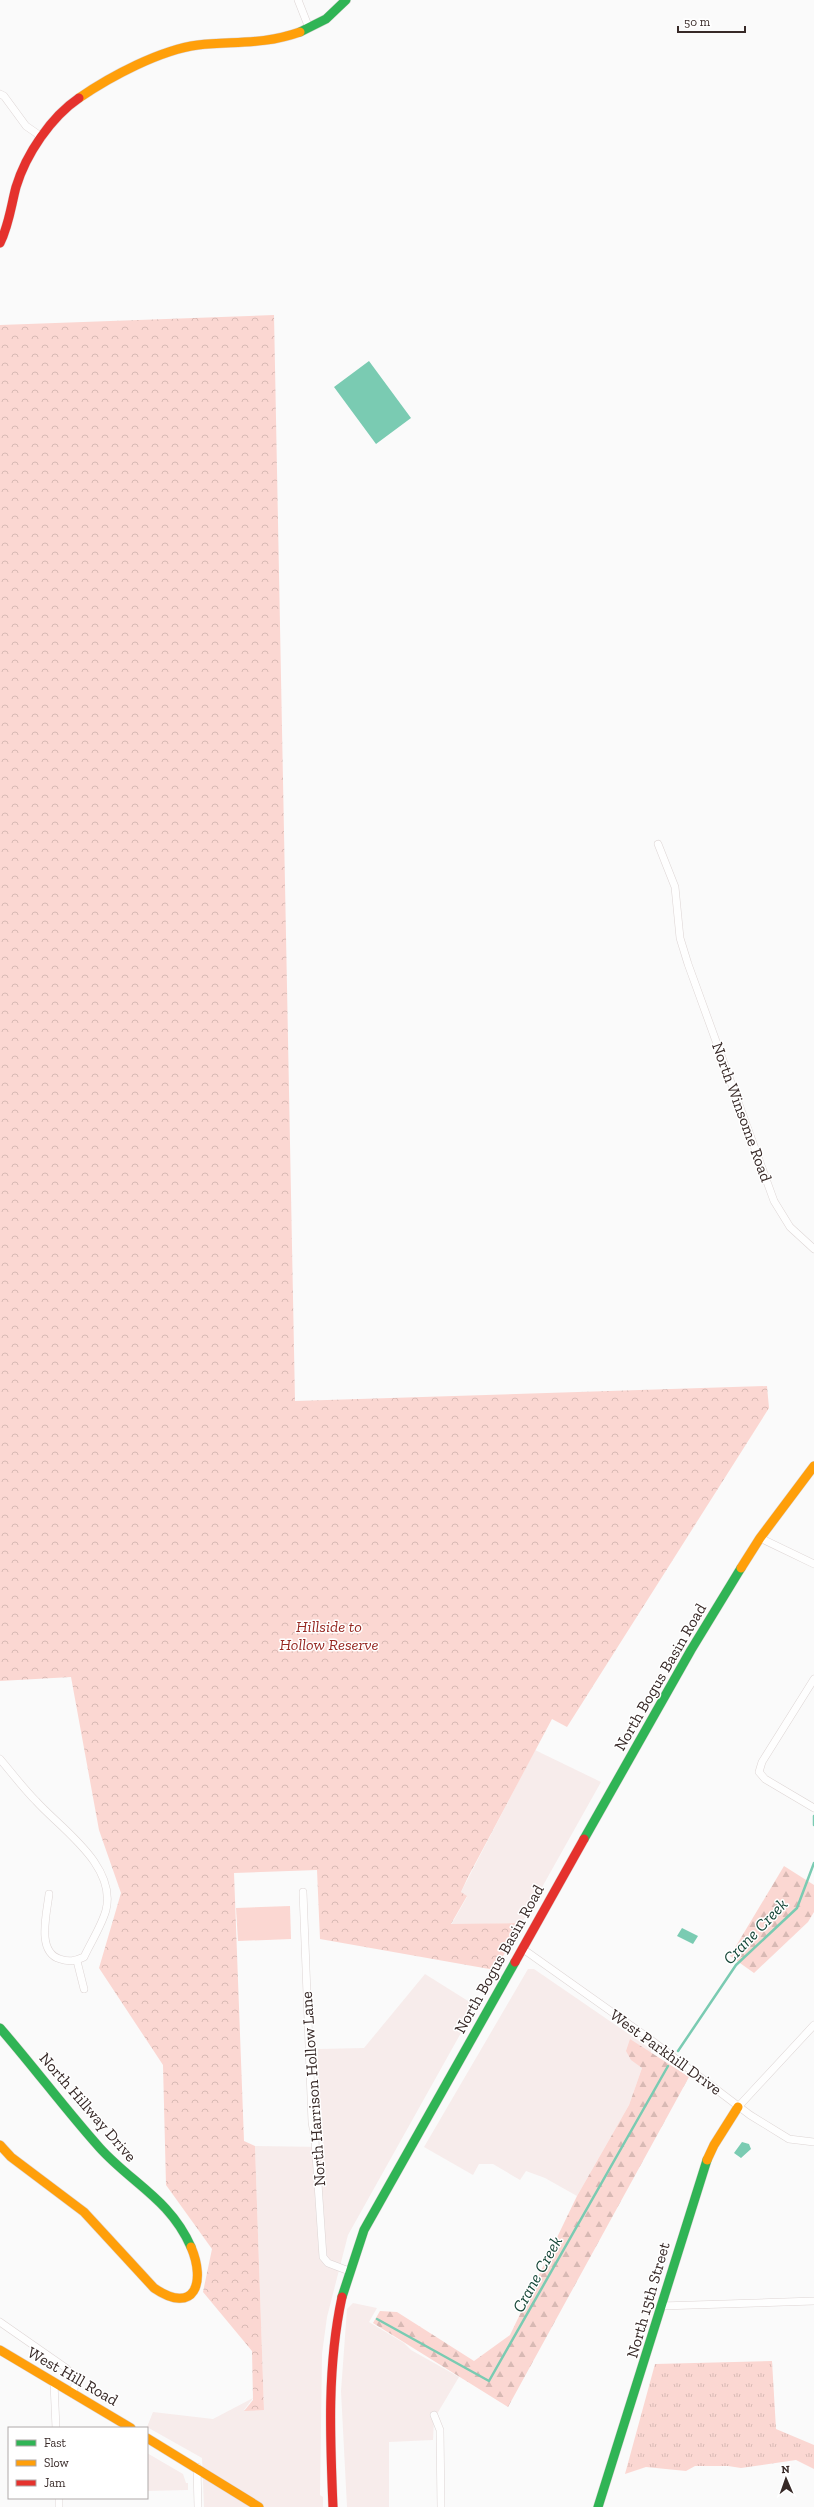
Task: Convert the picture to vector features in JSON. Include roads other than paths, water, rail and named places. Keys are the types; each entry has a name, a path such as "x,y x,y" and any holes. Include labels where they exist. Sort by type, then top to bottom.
{"street":[{"path":"298,0 309,28"},
{"path":"0,243 7,231 19,180 42,137 64,110 83,94 170,52 192,46 268,41 309,28 327,19 346,0"},
{"path":"0,94 4,96 26,126 42,137"},
{"name":"North Winsome Road","path":"658,844 675,886 680,938 688,964 774,1201 790,1227 814,1249"},
{"name":"North Bogus Basin Road","path":"332,2504 330,2377 336,2324 348,2271 375,2208 523,1950 691,1650 760,1538 814,1466"},
{"path":"760,1538 814,1564"},
{"path":"813,1683 762,1762 759,1772 765,1779 814,1808"},
{"path":"0,1759 36,1802 75,1837 91,1856 104,1883 106,1910 84,1957 77,1961 56,1958 50,1952 46,1942 49,1894"},
{"name":"North Harrison Hollow Lane","path":"303,1892 312,2122 315,2140 323,2257 328,2263 348,2271"},
{"name":"West Parkhill Drive","path":"523,1950 647,2037 738,2107 789,2139 814,2142"},
{"path":"77,1961 84,1989"},
{"path":"738,2107 814,2025"},
{"name":"North Hillway Drive","path":"0,2028 120,2169 149,2191 167,2209 190,2247 198,2271 197,2288 193,2293 185,2298 176,2299 166,2296 154,2288 84,2212 11,2157 0,2144"},
{"name":"North 15th Street","path":"598,2507 644,2366 661,2306 705,2166 714,2145 738,2107"},
{"path":"661,2306 814,2301"},
{"path":"0,2322 66,2368 76,2379 73,2394"},
{"name":"West Hill Road","path":"0,2350 129,2427"},
{"path":"54,2383 56,2427"},
{"path":"434,2415 440,2430 441,2507"},
{"path":"148,2439 259,2507"},
{"path":"196,2467 198,2507"}],"waterway":[{"name":"Crane Creek","path":"814,1816 814,1825"},
{"name":"Crane Creek","path":"678,2051 736,1965 797,1908 814,1863"},
{"name":"Crane Creek","path":"377,2319 489,2381 668,2066"}],"park label":[{"name":"Hillside to Hollow Reserve","path":"329,1635"}]}
